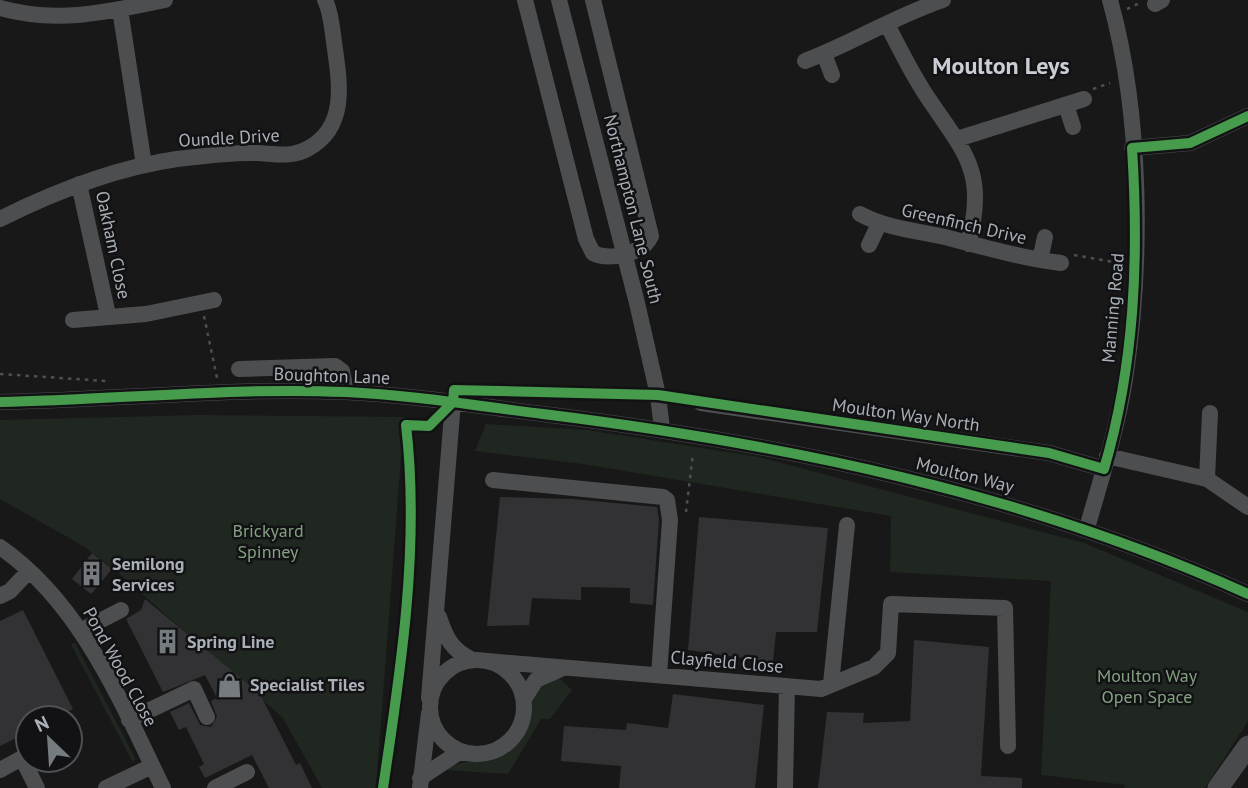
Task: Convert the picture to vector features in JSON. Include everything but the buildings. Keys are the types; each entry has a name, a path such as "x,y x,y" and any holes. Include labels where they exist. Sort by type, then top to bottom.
{"main road":[{"path":"1218,788 1248,746"}],"street":[{"path":"0,8 39,17 64,18 165,0"},
{"name":"Oundle Drive","path":"0,219 79,184 144,165 225,155 296,154 319,141 334,120 340,88 325,0"},
{"path":"525,0 589,247 599,257 625,253 648,243 650,228 593,0"},
{"name":"Northampton Lane South","path":"559,0 625,253 658,395 662,429"},
{"path":"805,61 943,0"},
{"name":"Manning Road","path":"1087,528 1106,463 1124,382 1136,266 1132,148 1125,78 1112,7"},
{"path":"120,9 144,165"},
{"path":"887,24 926,94 957,139 972,171 977,207 968,244"},
{"path":"824,54 831,75"},
{"path":"957,139 1084,99"},
{"path":"1066,105 1073,127"},
{"path":"1132,148 1190,143 1248,116"},
{"name":"Oakham Close","path":"79,184 108,315"},
{"name":"Greenfinch Drive","path":"860,214 879,224 1010,256 1061,263"},
{"name":"Greenfinch Drive","path":"869,244 879,224"},
{"name":"Greenfinch Drive","path":"1040,261 1045,237"},
{"name":"Oakham Close","path":"73,320 108,315 146,314 207,301"},
{"path":"239,369 335,366 342,372 346,392"},
{"name":"Boughton Lane","path":"0,402 346,392 453,402 662,429"},
{"path":"420,783 429,704 453,402"},
{"name":"Moulton Way North","path":"701,403 1049,453 1207,479 1248,507"},
{"path":"1207,479 1210,413"},
{"name":"Moulton Way","path":"662,429 866,468 1007,504 1087,528 1248,594"},
{"path":"493,480 663,497 667,500 670,520 659,675"},
{"path":"831,684 847,525"},
{"name":"Pond Wood Close","path":"0,547 29,571 71,615 163,788"},
{"path":"0,596 29,571"},
{"name":"Clayfield Close","path":"480,660 821,689 874,667 888,653 891,604 1005,608 1007,746"},
{"path":"80,631 121,610"},
{"path":"437,611 450,644 460,654 480,660 507,671 520,688 524,699 520,726 502,747 489,752 461,751 440,735 429,704 435,684 445,673 458,664 480,660"},
{"name":"Clayfield Close","path":"524,699 528,688 546,673 573,666"},
{"path":"785,788 787,686"},
{"path":"129,720 194,689 207,716"},
{"path":"420,783 461,751"},
{"path":"0,770 22,758 37,788"},
{"path":"106,788 152,766"},
{"path":"215,788 247,772"}],"path":[{"path":"1112,7 1145,0 1158,2"},
{"path":"1084,99 1093,89 1125,78"},
{"path":"1061,263 1072,255 1136,266"},
{"path":"207,301 218,382 230,382 239,369"},
{"path":"0,374 118,382"}],"green space":[{"name":"Brickyard Spinney","path":"197,415 404,417 376,788 322,788 283,718 115,570 85,547 0,499 0,420"},
{"name":"Moulton Way Open Space","path":"486,424 587,430 759,457 1084,543 1248,612 1248,721 1205,788 1124,788 1126,785 1041,775 1051,581 890,572 891,516 583,464 475,451"},
{"path":"75,643 135,758 133,763 71,644"},
{"path":"546,679 560,679 572,690 550,719 541,719 508,774 445,770 462,763 498,756 514,745 520,734 529,695"}],"cycle path":[{"path":"383,788 402,652 410,561 410,470 406,425 429,426 453,402 454,390 658,395 1049,453 1104,469 1122,390 1132,310 1135,229 1132,148 1190,143 1248,116"},
{"path":"0,402 216,392 346,392 420,398 634,426 814,458 903,477 991,501 1078,527 1164,558 1248,594"}],"place":[{"name":"Semilong Services","path":"92,574"},
{"name":"Spring Line","path":"167,642"},
{"name":"Specialist Tiles","path":"230,685"}],"district":[{"name":"Moulton Leys","path":"1001,66"}]}
